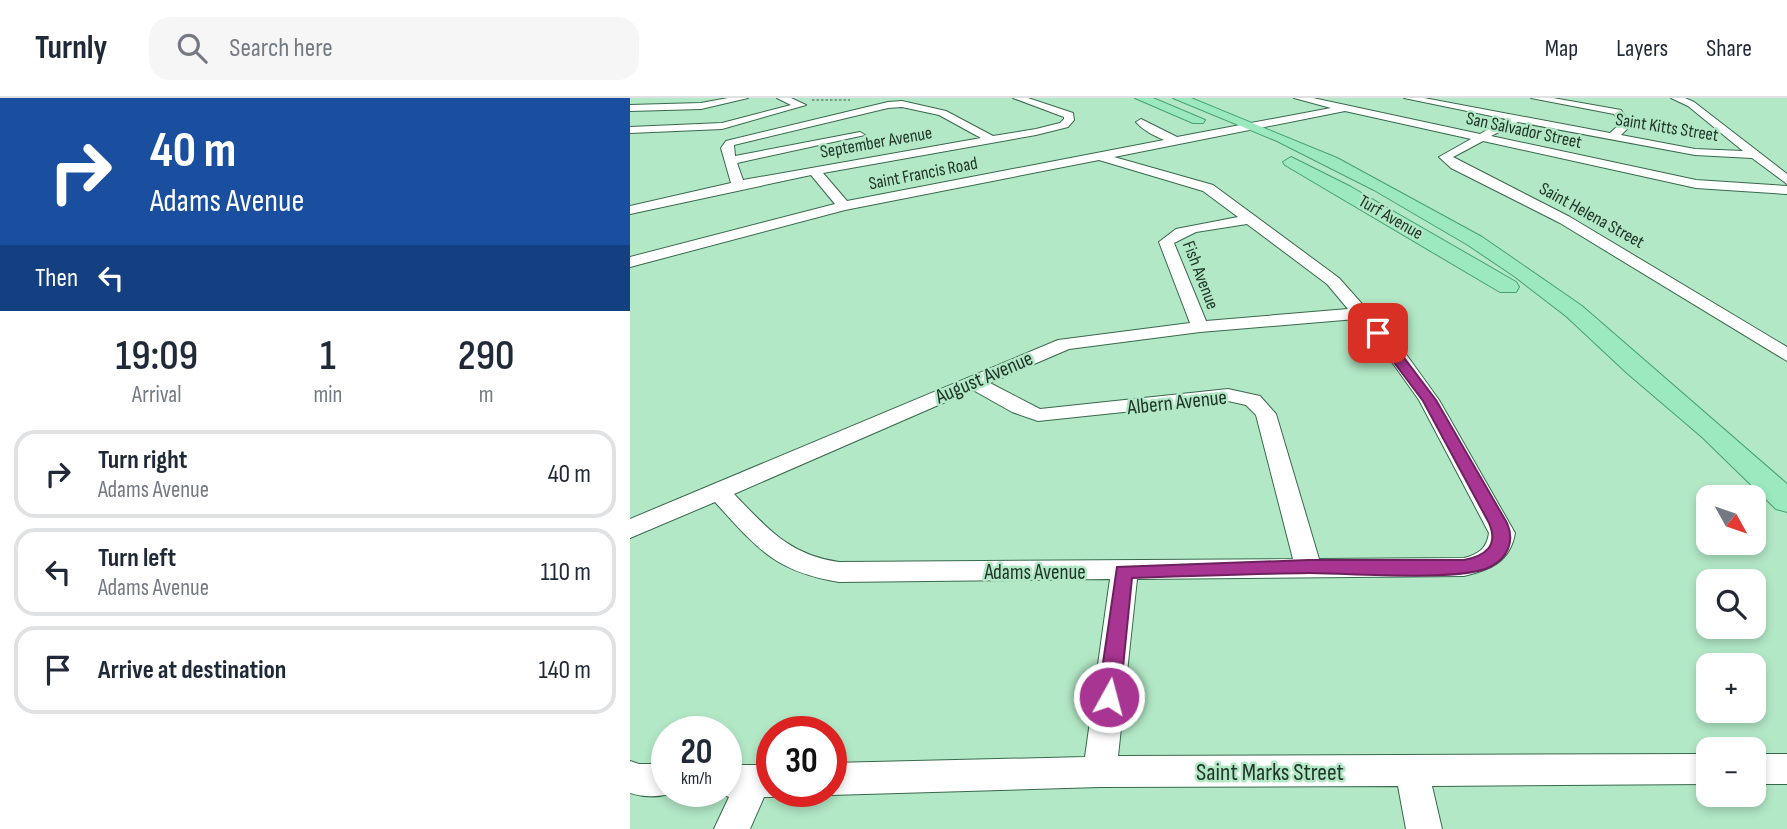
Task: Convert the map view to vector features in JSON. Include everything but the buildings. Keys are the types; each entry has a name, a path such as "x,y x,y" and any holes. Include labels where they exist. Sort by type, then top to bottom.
{"main road":[{"name":"Turf Avenue","path":"1141,98 1226,131 1335,185 1628,360"},
{"name":"Turf Avenue","path":"1180,98 1256,125 1355,171 1452,227 1565,304 1602,333 1628,360 1787,502"}],"street":[{"path":"630,108 708,106 743,98"},
{"path":"630,130 722,127 779,113 801,104 782,98"},
{"name":"September Avenue","path":"630,211 814,170 1052,129 1069,121 1069,115 1062,111 1018,98"},
{"path":"1299,98 1345,108"},
{"name":"Saint Kitts Street","path":"1409,98 1695,152 1754,155"},
{"path":"1536,98 1617,111 1626,125 1613,136"},
{"path":"1676,98 1692,104 1787,180"},
{"path":"730,143 880,107 908,103 945,113 992,140"},
{"name":"San Salvador Street","path":"1226,131 1345,108 1696,184 1787,190"},
{"path":"738,185 727,148 730,143 728,140 733,135 774,119 779,113"},
{"name":"Saint Helena Street","path":"1517,118 1445,157 1455,165 1585,231 1787,355"},
{"path":"1141,122 1150,130 1176,141"},
{"name":"Saint Francis Road","path":"630,262 844,206 1226,131"},
{"path":"730,161 860,135"},
{"name":"Adams Avenue","path":"718,491 781,555 806,567 823,570 1124,572 1308,566 1464,567 1483,563 1494,556 1501,547 1502,533 1498,523 1429,400 1409,370 1333,281 1208,188 1099,156"},
{"path":"814,170 844,206"},
{"name":"Fish Avenue","path":"1200,327 1166,242 1184,231 1251,219"},
{"name":"August Avenue","path":"630,529 1065,344 1200,327 1361,313"},
{"name":"Albern Avenue","path":"973,382 1019,408 1038,415 1228,396 1253,400 1266,414 1308,566"},
{"path":"1100,772 1124,572"},
{"name":"Saint Marks Street","path":"847,779 1100,772 1696,769"},
{"path":"1766,769 1787,769"},
{"path":"1412,772 1424,829"},
{"path":"630,777 651,780"},
{"path":"732,829 750,781"}],"path":[{"path":"798,102 833,99 880,107"}],"route":[{"path":"1109,697 1124,572 1308,566 1464,567 1483,563 1501,547 1502,533 1498,523 1429,400 1409,370 1378,333"}]}
